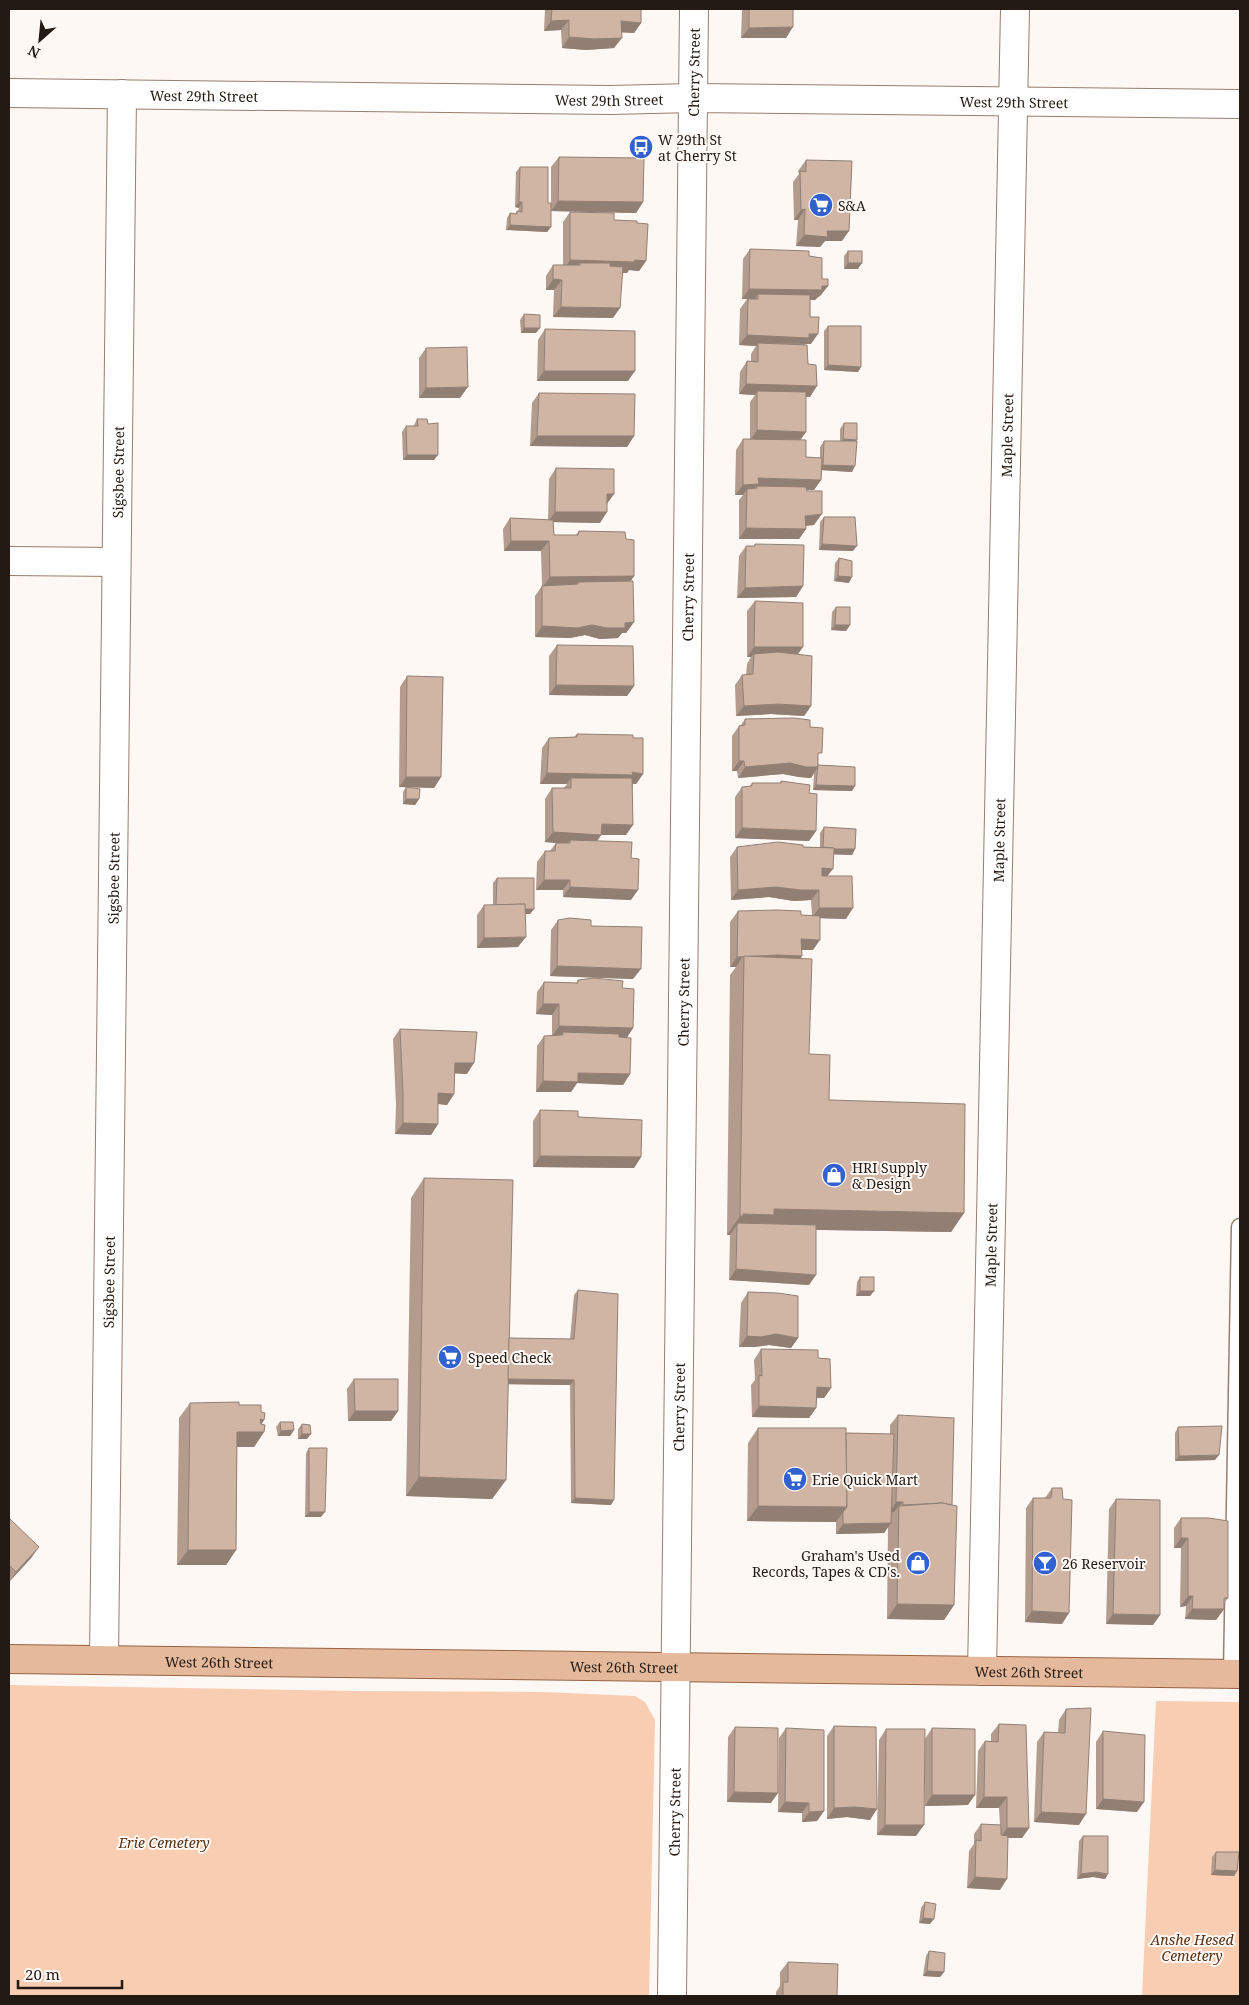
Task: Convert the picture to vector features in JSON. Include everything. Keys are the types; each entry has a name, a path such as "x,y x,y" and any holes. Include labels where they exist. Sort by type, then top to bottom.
{"main road":[{"name":"West 26th Street","path":"9,1659 1236,1674"}],"street":[{"name":"Cherry Street","path":"672,1996 694,9"},
{"name":"Maple Street","path":"982,1671 1015,9"},
{"name":"West 29th Street","path":"9,93 610,100 693,98 1240,104"},
{"name":"Sigsbee Street","path":"104,1660 122,94"},
{"path":"9,561 116,562"}],"lane":[{"path":"1236,1674 1240,1227"}],"green space":[{"name":"Erie Cemetery","path":"9,1685 543,1692 635,1696 645,1702 655,1720 649,1996 9,1996"},
{"name":"Anshe Hesed Cemetery","path":"1156,1701 1240,1702 1240,1996 1142,1996"}],"building":[{"path":"552,9 641,9 641,23 621,21 622,38 594,39 569,37 569,20 551,21"},
{"path":"749,9 793,9 793,27 749,28"},
{"path":"559,157 644,158 643,202 558,201"},
{"path":"806,160 852,161 849,231 827,231 828,237 804,235 805,209 801,210 800,171 806,172"},
{"path":"520,167 548,167 548,203 551,203 551,227 510,225 510,213 517,214 517,211 522,212 522,202 519,202"},
{"path":"570,212 614,213 614,220 637,221 637,223 648,224 646,261 570,260"},
{"path":"750,249 809,251 809,256 822,258 822,279 828,279 828,286 822,286 822,290 749,289"},
{"path":"848,251 862,251 862,263 848,263"},
{"path":"580,263 610,263 610,266 623,267 620,308 561,307 562,280 553,279 553,265 580,265"},
{"path":"758,294 810,295 810,317 819,317 818,334 809,334 809,338 747,335 748,299 758,299"},
{"path":"524,314 540,315 540,328 524,328"},
{"path":"828,326 861,326 861,367 828,365"},
{"path":"545,329 635,331 635,371 544,371"},
{"path":"758,343 807,345 808,364 816,365 817,386 746,384 747,361 758,362"},
{"path":"467,347 468,387 426,388 426,348"},
{"path":"757,391 806,392 806,432 757,430"},
{"path":"539,393 635,394 634,436 537,436"},
{"path":"417,419 427,419 428,424 438,423 438,455 407,455 406,426 418,426"},
{"path":"844,423 857,423 857,440 843,439"},
{"path":"743,439 806,440 806,457 822,458 821,480 758,478 759,484 743,485"},
{"path":"824,441 857,441 855,466 823,465"},
{"path":"556,468 614,469 614,494 607,494 607,512 555,512"},
{"path":"756,486 806,487 807,491 822,491 822,514 805,516 806,529 746,528 747,489 757,488"},
{"path":"824,517 855,517 857,546 822,544"},
{"path":"510,518 553,520 554,535 578,535 579,531 625,532 626,539 634,540 634,576 550,577 549,541 511,541"},
{"path":"755,544 804,545 803,586 745,588 746,546 755,546"},
{"path":"839,558 852,561 852,577 838,576"},
{"path":"633,581 634,622 625,623 625,628 607,628 592,625 577,628 542,626 542,586 578,584 578,582"},
{"path":"755,601 803,603 803,647 754,647"},
{"path":"836,607 850,607 850,625 835,625"},
{"path":"557,645 633,646 634,686 556,685"},
{"path":"778,652 812,656 811,706 778,704 744,706 742,675 753,674 754,654"},
{"path":"407,676 443,677 441,777 406,777"},
{"path":"794,718 810,720 810,727 823,728 822,753 818,753 818,767 806,767 790,763 745,767 744,761 739,761 739,726 745,725 745,719"},
{"path":"577,734 633,735 633,738 643,738 643,774 632,772 633,775 547,773 549,738 577,737"},
{"path":"818,765 855,767 855,786 816,785"},
{"path":"571,778 632,778 633,825 602,824 601,835 553,832 552,788 571,788"},
{"path":"781,781 810,785 809,793 817,794 816,831 742,828 742,787 752,786 752,783 781,783"},
{"path":"406,787 420,789 419,799 406,799"},
{"path":"824,827 856,829 855,849 823,847"},
{"path":"570,840 632,842 631,858 639,859 638,890 570,887 570,880 544,880 545,851 555,851 556,843 570,843"},
{"path":"778,842 803,845 803,847 834,848 833,869 822,868 822,876 852,876 853,908 819,908 819,890 776,887 738,890 737,847"},
{"path":"497,878 534,878 534,909 525,909 525,904 496,905"},
{"path":"525,904 526,937 484,938 484,905"},
{"path":"738,911 801,911 801,915 820,916 820,940 801,939 802,956 737,957"},
{"path":"570,918 591,920 591,926 642,927 641,969 557,966 558,920"},
{"path":"744,956 812,959 809,1054 830,1055 829,1100 965,1104 964,1213 774,1209 774,1215 743,1214 743,1216 740,1216"},
{"path":"594,978 623,981 622,988 634,989 633,1028 559,1026 559,1004 543,1004 544,982 578,983 578,980"},
{"path":"400,1029 477,1032 474,1063 455,1063 454,1094 438,1093 438,1124 403,1123"},
{"path":"563,1032 619,1034 619,1037 631,1038 630,1074 578,1073 578,1082 543,1081 544,1036 563,1035"},
{"path":"540,1110 578,1111 578,1117 642,1120 641,1157 540,1156"},
{"path":"424,1178 513,1180 506,1480 419,1477"},
{"path":"738,1223 816,1225 816,1275 736,1269"},
{"path":"860,1277 874,1277 874,1291 860,1291"},
{"path":"578,1290 618,1294 614,1500 575,1498 574,1380 508,1379 509,1338 574,1339"},
{"path":"748,1292 798,1296 798,1338 776,1334 761,1337 747,1336"},
{"path":"761,1349 818,1350 818,1358 830,1359 831,1388 817,1387 816,1408 759,1406 759,1375 762,1376"},
{"path":"354,1379 398,1379 398,1411 355,1411"},
{"path":"239,1402 239,1405 261,1405 261,1412 265,1413 264,1420 260,1419 261,1424 265,1425 264,1432 237,1432 236,1550 188,1550 190,1403"},
{"path":"898,1415 954,1418 952,1505 942,1503 903,1505 903,1502 896,1502"},
{"path":"280,1422 293,1422 294,1430 281,1431"},
{"path":"302,1424 310,1425 311,1434 302,1434"},
{"path":"1222,1426 1219,1455 1179,1456 1178,1427"},
{"path":"758,1428 846,1428 847,1507 758,1506"},
{"path":"846,1433 894,1434 891,1523 843,1524 843,1512 847,1507"},
{"path":"309,1448 327,1448 325,1512 309,1512"},
{"path":"1052,1488 1062,1488 1063,1499 1072,1500 1069,1613 1032,1611 1033,1498 1051,1498"},
{"path":"1116,1499 1160,1500 1160,1615 1113,1614"},
{"path":"942,1503 957,1506 954,1605 897,1604 899,1506"},
{"path":"9,1518 39,1547 16,1572 9,1565"},
{"path":"1181,1518 1209,1518 1228,1521 1228,1598 1224,1598 1224,1609 1192,1609 1193,1596 1188,1596 1188,1538 1181,1538"},
{"path":"1091,1708 1086,1814 1041,1812 1044,1732 1065,1733 1066,1709"},
{"path":"999,1724 1026,1725 1029,1828 1007,1828 1007,1797 984,1797 985,1741 998,1742"},
{"path":"834,1726 876,1727 877,1809 834,1808"},
{"path":"735,1727 778,1728 778,1793 734,1792"},
{"path":"786,1728 824,1730 824,1811 809,1812 809,1803 785,1802"},
{"path":"932,1728 975,1729 975,1795 932,1795"},
{"path":"886,1729 925,1729 924,1825 885,1825"},
{"path":"1103,1731 1145,1735 1144,1802 1103,1799"},
{"path":"981,1824 1001,1825 1001,1835 1008,1836 1007,1879 975,1877 976,1840 981,1841"},
{"path":"1083,1836 1108,1836 1108,1874 1096,1872 1081,1874"},
{"path":"1216,1852 1239,1852 1237,1871 1215,1870"},
{"path":"925,1902 936,1904 934,1919 923,1918"},
{"path":"929,1951 945,1953 944,1972 927,1971"},
{"path":"788,1962 838,1964 837,1996 783,1996 783,1982 788,1982"}],"place":[{"name":"W 29th St at Cherry St","path":"641,147"},
{"name":"S&A","path":"821,205"},
{"name":"HRI Supply & Design","path":"834,1175"},
{"name":"Speed Check","path":"450,1357"},
{"name":"Erie Quick Mart","path":"795,1479"},
{"name":"Graham's Used Records, Tapes & CD's.","path":"918,1563"},
{"name":"26 Reservoir","path":"1045,1563"}]}
